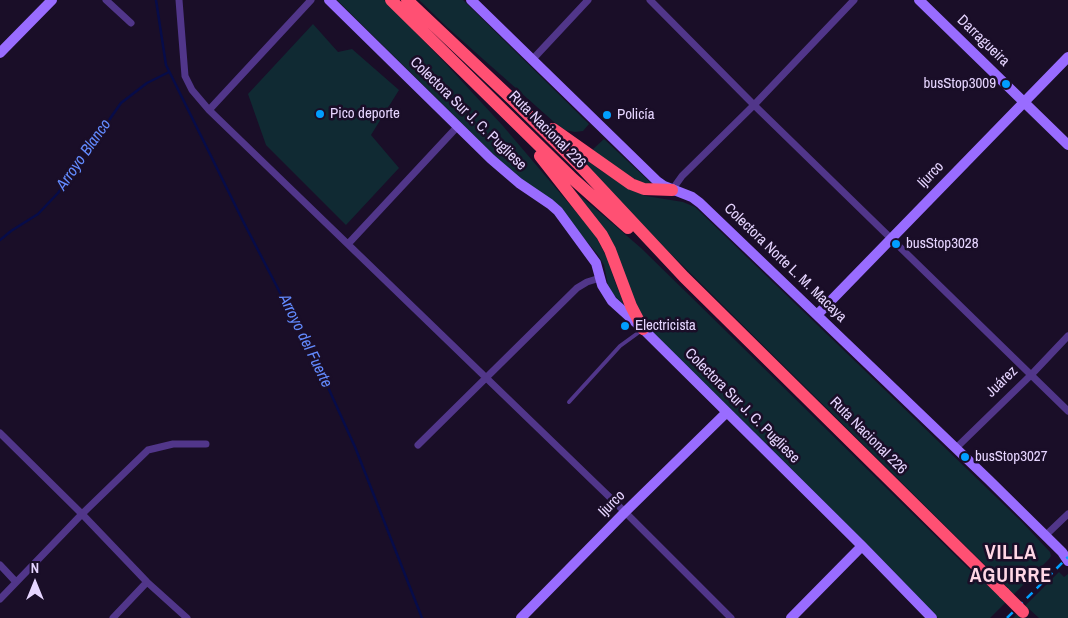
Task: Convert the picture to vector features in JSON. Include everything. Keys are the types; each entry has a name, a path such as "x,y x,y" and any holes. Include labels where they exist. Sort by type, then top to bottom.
{"highway":[{"name":"Ruta Nacional 226","path":"391,0 573,179 684,277"},
{"name":"Ruta Nacional 226","path":"407,0 582,168 684,277 1026,615"},
{"path":"513,100 597,162 631,184 644,189 672,190"},
{"path":"504,110 602,235 610,250 631,306 643,329"}],"main road":[{"path":"0,53 52,0"},
{"name":"Colectora Sur J. C. Pugliese","path":"329,0 510,176 558,211 596,263 605,291 612,301 643,329 932,618"},
{"name":"Colectora Norte L. M. Macaya","path":"471,0 657,181 672,190 692,197 700,203 956,448 1062,552 1068,561"},
{"name":"Darragueira","path":"920,0 1068,145"},
{"name":"Ijurco","path":"817,315 1068,57"},
{"name":"Ijurco","path":"521,618 726,412"},
{"path":"790,618 862,546"}],"street":[{"path":"106,0 131,22"},
{"path":"179,0 185,76 192,90 209,110 625,512 731,618"},
{"path":"209,110 312,0"},
{"path":"532,60 588,0"},
{"path":"650,0 890,239 1068,411"},
{"path":"672,190 682,176 754,105 854,0"},
{"path":"348,244 458,126"},
{"path":"418,445 577,288 587,282 600,278"},
{"name":"Juárez","path":"956,448 1068,336"},
{"path":"0,433 148,582 187,618"},
{"path":"0,599 82,514 148,450 173,444 206,444"},
{"path":"1046,536 1068,514"},
{"path":"0,565 16,582"},
{"path":"113,618 148,582"}],"lane":[{"path":"568,402 620,346 643,329"}],"shaded area":[{"path":"337,0 384,0 447,65 503,126 594,233 608,260 623,304 613,294 608,285 604,265 598,255 554,202 518,177 495,156"},
{"path":"419,0 463,0 589,124 583,131 575,132 565,130 554,122"},
{"name":"Pico deporte","path":"313,24 338,52 352,49 399,90 371,135 399,168 346,225 266,145 248,94"},
{"path":"604,139 650,182 649,186 646,186 591,151"},
{"path":"570,148 603,172 636,192 646,196 683,202 695,207 1022,522 1050,552 1051,556 1049,559 990,618 938,618 654,334 643,319 570,187 641,248 966,566 999,596 1008,588 670,253"},
{"path":"1059,572 1064,577 1068,574 1068,618 1039,618 1028,608 1019,616 1020,618 1013,618"}],"waterway":[{"name":"Arroyo del Fuerte","path":"156,0 166,65 244,223 322,374 355,447 422,618"},
{"name":"Arroyo Blanco","path":"0,240 38,214 58,193 121,103 147,83 169,72"}],"railway":[{"path":"1007,618 1068,557"}],"place":[{"name":"busStop3009","path":"1006,84"},
{"name":"Pico deporte","path":"320,114"},
{"name":"Policía","path":"607,115"},
{"name":"busStop3028","path":"896,244"},
{"name":"Electricista","path":"625,326"},
{"name":"busStop3027","path":"965,457"}],"district":[{"name":"VILLA AGUIRRE","path":"1011,566"}]}
